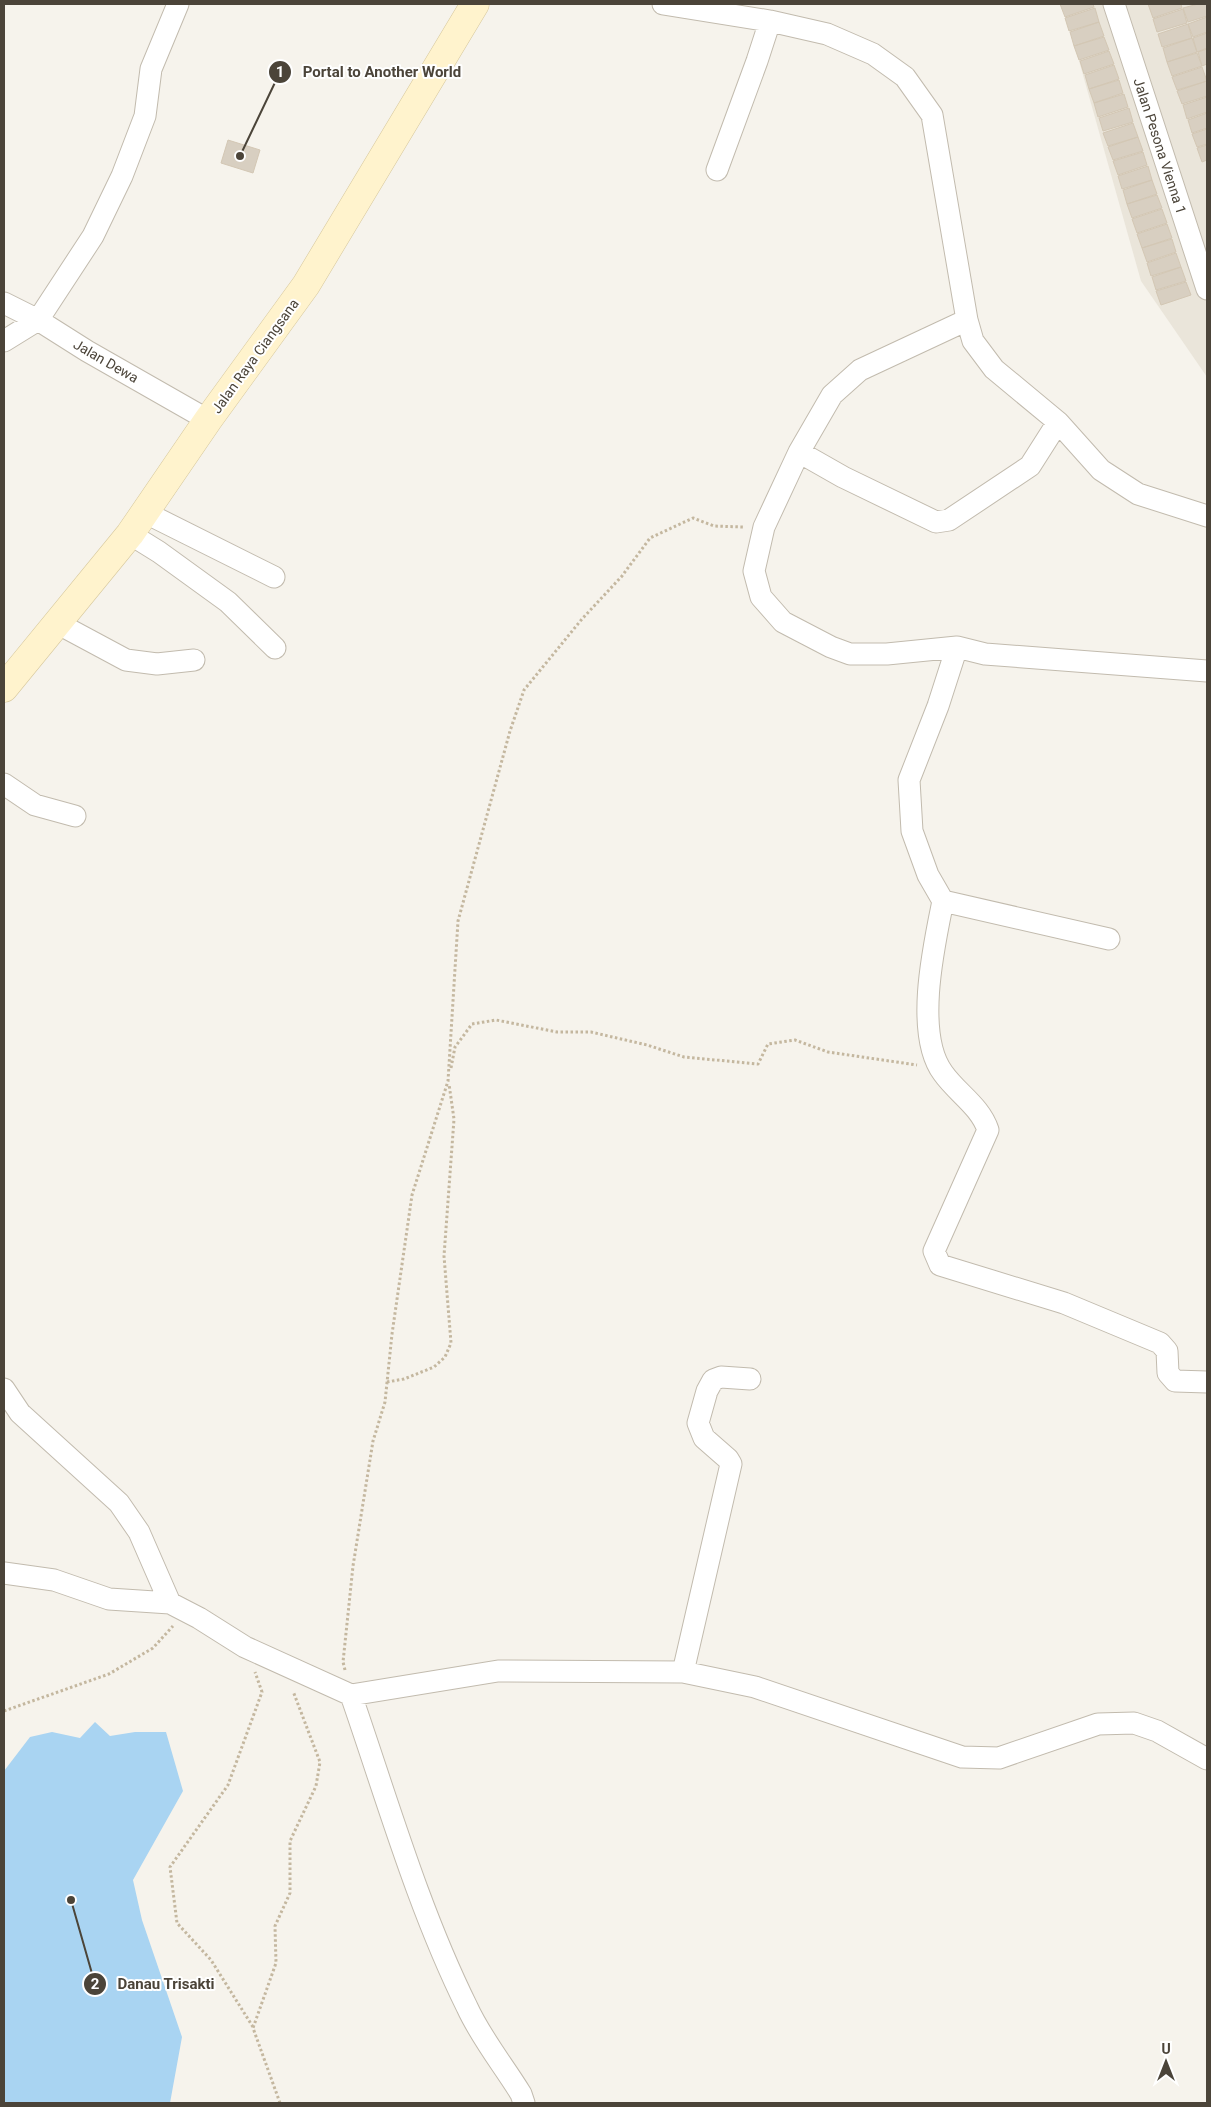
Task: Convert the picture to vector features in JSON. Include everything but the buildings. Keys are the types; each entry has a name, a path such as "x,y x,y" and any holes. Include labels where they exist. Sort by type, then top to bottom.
{"main road":[{"name":"Jalan Raya Ciangsana","path":"4,688 130,534 208,420 306,285 475,4"}],"street":[{"path":"662,4 770,21 827,34 873,54 906,77 932,115 967,320 973,341 994,369 1058,422 1101,470 1138,494 1207,516"},
{"name":"Jalan Pesona Vienna 1","path":"1114,4 1207,289"},
{"path":"4,341 38,320 93,236 122,176 145,116 151,69 171,5"},
{"path":"717,170 758,61 770,21"},
{"name":"Jalan Dewa","path":"4,303 38,320 87,351 208,420"},
{"path":"967,320 860,370 832,395 799,452 764,527 754,571 761,597 783,622 831,647 850,654 887,654 957,647 985,654 1207,671"},
{"path":"799,452 860,485 936,522 949,520 1030,466 1058,422"},
{"path":"146,512 274,577"},
{"path":"130,534 159,552 228,602 275,648"},
{"path":"56,623 126,660 157,664 194,660"},
{"path":"957,647 938,706 909,780 912,831 928,875 943,901 931,958 928,1006 932,1048 940,1069 984,1119 988,1130 934,1251 940,1265 1064,1303 1160,1343 1168,1351 1168,1373 1175,1381 1207,1382"},
{"path":"4,784 35,805 75,816"},
{"path":"943,901 1109,938"},
{"path":"683,1672 731,1464 700,1433 698,1417 712,1380 721,1377 750,1380"},
{"path":"4,1389 20,1413 119,1503 139,1532 170,1603"},
{"path":"4,1573 54,1580 109,1599 170,1603 199,1618 246,1647 351,1695 498,1671 683,1672 755,1687 962,1757 999,1758 1098,1724 1134,1723 1158,1731 1207,1758"},
{"path":"351,1695 422,1902 449,1968 468,2010 521,2094 524,2103"}],"path":[{"path":"387,1382 434,1367 445,1357 451,1343 444,1256 454,1119 448,1082 458,921 510,731 524,690 582,619 622,576 650,538 693,518 714,526 764,527"},
{"path":"351,1695 342,1662 353,1566 373,1441 385,1402 392,1334 412,1195 448,1082 455,1047 472,1024 496,1020 557,1032 591,1032 647,1045 684,1057 758,1064 768,1044 795,1040 828,1052 940,1069"},
{"path":"4,1711 109,1674 153,1648 174,1624 199,1618"},
{"path":"246,1647 262,1692 259,1703 228,1785 170,1867 177,1923 211,1960 253,2028 280,2103"},
{"path":"253,2028 276,1963 275,1926 290,1893 290,1841 316,1786 320,1762 292,1687"}],"shaded area":[{"path":"1063,4 1207,4 1207,377 1141,281"}],"water":[{"path":"95,1722 110,1736 135,1732 166,1732 183,1791 133,1880 142,1920 182,2037 170,2103 4,2103 4,1771 30,1737 52,1732 80,1738"}],"place":[{"name":"Portal to Another World","path":"240,156"},
{"name":"Danau Trisakti","path":"71,1900"}]}
